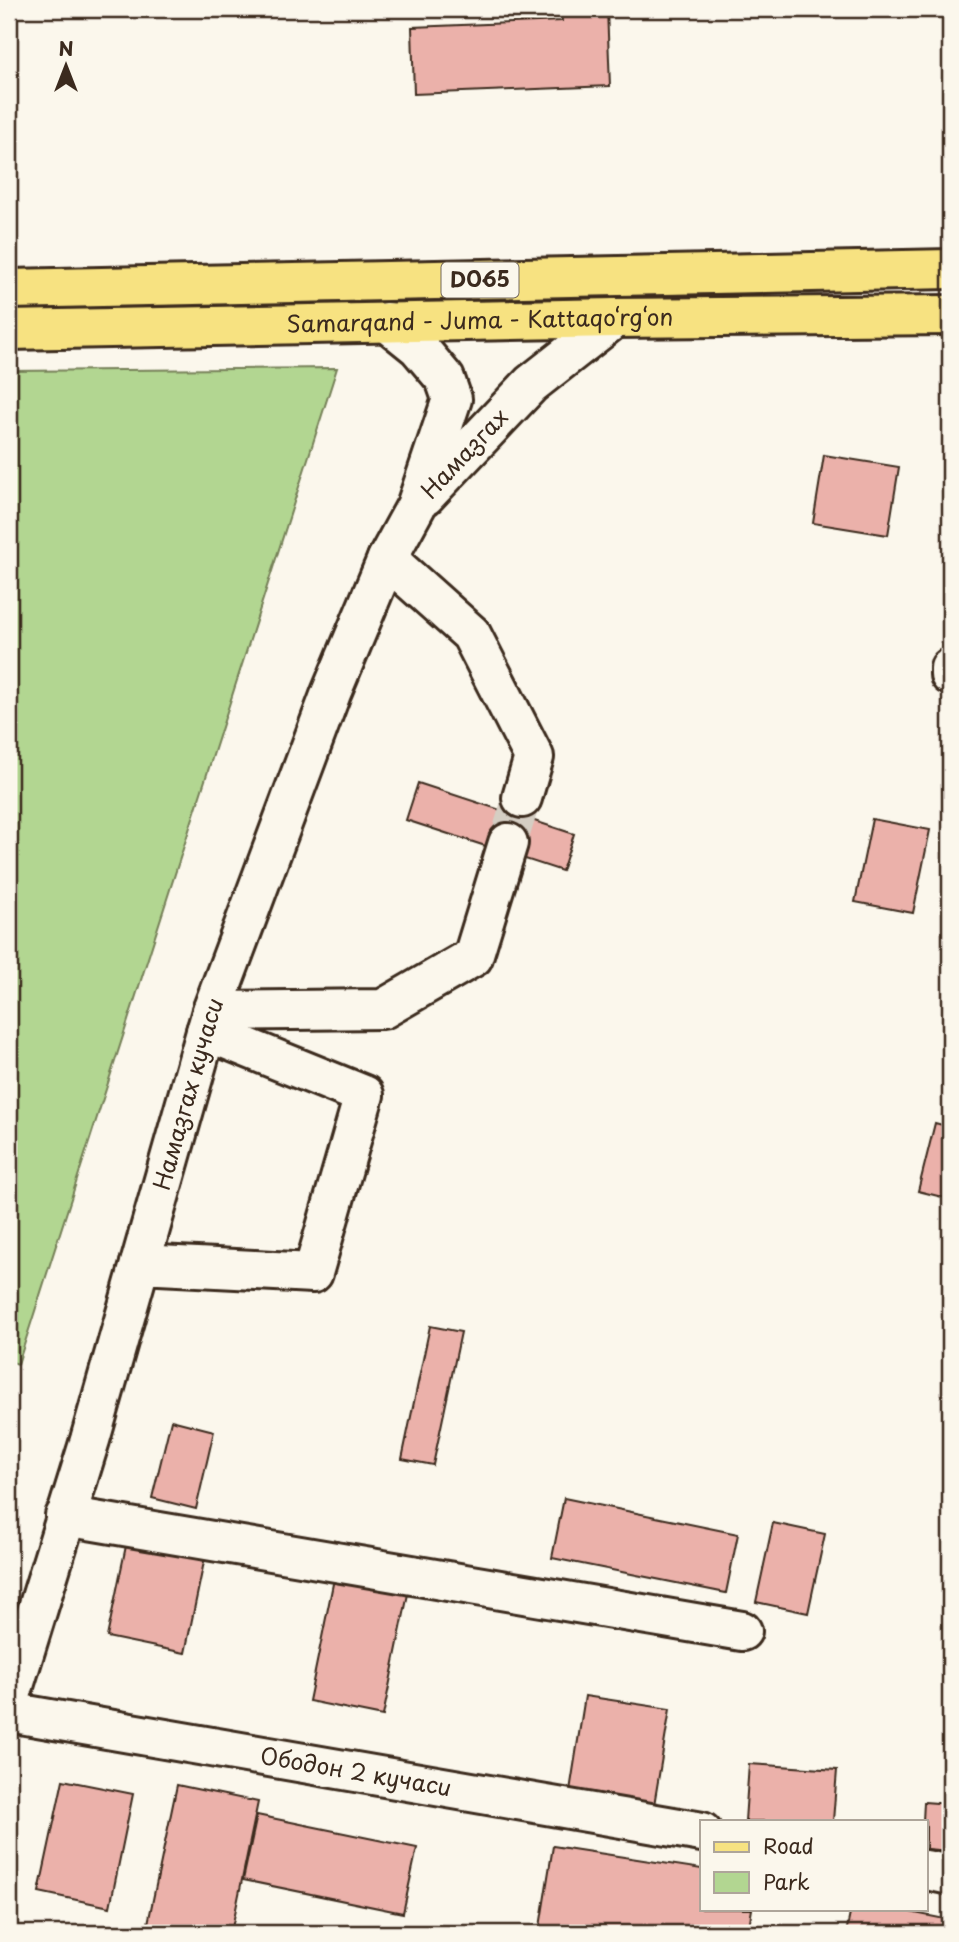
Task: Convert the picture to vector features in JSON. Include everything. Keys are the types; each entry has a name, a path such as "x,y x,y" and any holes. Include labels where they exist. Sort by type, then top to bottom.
{"main road":[{"name":"Samarqand - Juma - Kattaqo‘rg‘on","path":"9,289 950,269"},
{"name":"Samarqand - Juma - Kattaqo‘rg‘on","path":"9,330 615,318 950,316"}],"street":[{"name":"Намазгах","path":"416,506 531,384 615,318"},
{"name":"Намазгах","path":"387,323 418,347 445,379 452,399 416,506"},
{"name":"Намазгах кучаси","path":"9,1702 90,1440 209,1021 331,693 387,559 416,506"},
{"path":"387,559 471,634 534,757 522,797"},
{"path":"950,668 950,675"},
{"path":"209,1021 383,1009 473,957 508,843"},
{"path":"140,1264 313,1273 364,1095 209,1021"},
{"path":"65,1516 742,1631"},
{"name":"Ободон 2 кучаси","path":"9,1712 700,1832"},
{"path":"928,1870 950,1875"}],"green space":[{"path":"337,368 18,1364 9,1361 9,371"}],"building":[{"path":"561,9 607,9 610,86 414,94 412,27 562,21"},
{"path":"824,455 899,467 888,535 813,523"},
{"path":"418,783 574,834 562,871 406,820"},
{"path":"872,819 930,830 913,913 855,902"},
{"path":"935,1123 950,1127 950,1199 918,1191"},
{"path":"430,1326 461,1332 433,1465 402,1459"},
{"path":"171,1420 214,1431 196,1509 152,1498"},
{"path":"564,1498 738,1534 726,1593 552,1558"},
{"path":"132,1517 210,1533 185,1653 107,1637"},
{"path":"773,1523 825,1534 808,1613 756,1602"},
{"path":"336,1569 410,1584 383,1716 309,1701"},
{"path":"950,1619 950,1665 943,1664"},
{"path":"585,1696 670,1709 653,1811 569,1797"},
{"path":"749,1764 837,1770 833,1820 745,1820"},
{"path":"63,1780 133,1794 110,1907 39,1892"},
{"path":"177,1785 258,1802 231,1933 146,1933"},
{"path":"924,1802 950,1804 950,1851 928,1849 928,1820 923,1820"},
{"path":"257,1815 417,1848 403,1913 243,1880"},
{"path":"553,1846 700,1869 700,1910 752,1910 748,1933 539,1933"},
{"path":"851,1910 900,1910 950,1920 950,1933 846,1933"}],"tunnel":[{"path":"508,843 522,798"}]}
